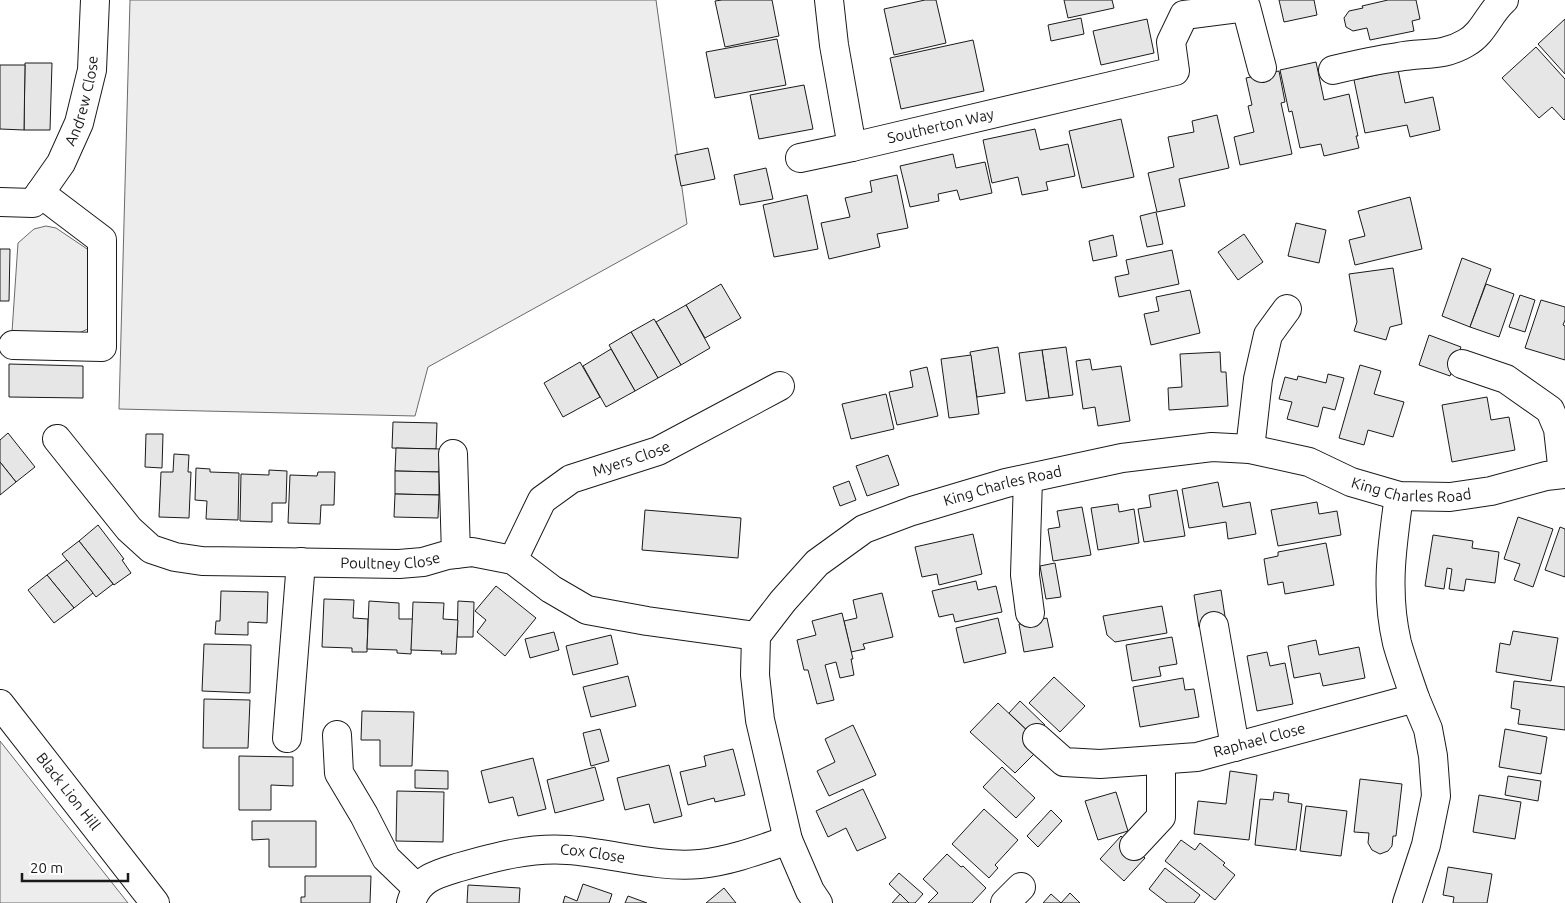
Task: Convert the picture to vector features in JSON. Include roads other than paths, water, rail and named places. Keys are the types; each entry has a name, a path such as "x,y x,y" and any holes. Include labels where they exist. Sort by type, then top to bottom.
{"street":[{"name":"Andrew Close","path":"0,202 33,203 61,164 79,123 92,70 95,0"},
{"path":"829,0 834,45 852,147"},
{"path":"1333,70 1400,56 1444,53 1466,43 1480,32 1501,3"},
{"name":"Southerton Way","path":"800,158 1175,71 1171,42 1184,15 1246,7 1262,68"},
{"path":"13,345 102,347 102,240 40,193"},
{"path":"1250,449 1258,379 1268,335 1287,309"},
{"path":"1462,364 1506,379 1550,410 1558,429 1564,474"},
{"name":"Myers Close","path":"513,560 542,500 571,478 658,451 780,386"},
{"name":"Poultney Close","path":"57,440 130,530 151,549 175,557 202,561 399,564 423,562 472,552 513,560 552,589 587,610 647,621 756,636"},
{"name":"King Charles Road","path":"756,636 817,562 864,529 912,511 1006,483 1122,458 1212,447 1250,449 1308,462 1351,482 1399,496 1450,497 1491,491 1546,476 1564,474"},
{"path":"453,454 456,554"},
{"path":"1028,479 1025,575 1030,613"},
{"path":"1399,496 1390,570 1391,608 1397,643 1415,698 1428,729 1433,756 1436,796 1426,845 1407,903"},
{"path":"288,738 301,562"},
{"path":"1214,626 1236,747"},
{"path":"756,636 755,675 760,720 788,840 810,892 818,903"},
{"name":"Raphael Close","path":"1037,738 1064,762 1100,764 1197,757 1415,698"},
{"name":"Black Lion Hill","path":"0,704 155,903"},
{"path":"337,735 339,773 364,815 386,858 414,895"},
{"path":"1134,846 1160,817 1161,760"},
{"name":"Cox Close","path":"414,895 436,874 492,858 531,851 568,850 666,865 700,864 735,857 788,840"}]}
